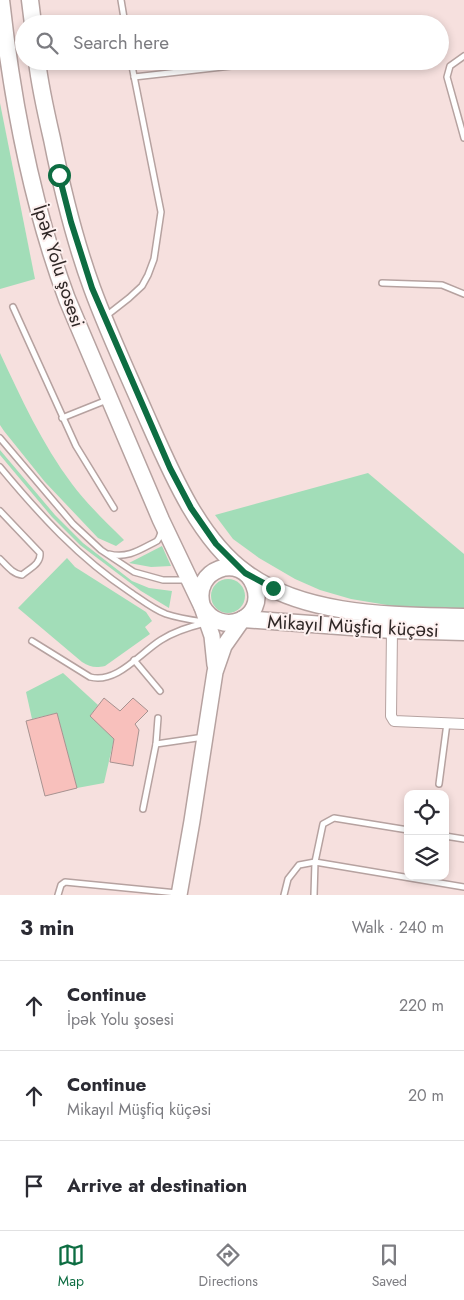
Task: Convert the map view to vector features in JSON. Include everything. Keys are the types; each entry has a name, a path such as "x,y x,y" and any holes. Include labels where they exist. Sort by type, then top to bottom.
{"main road":[{"name":"İpək Yolu şosesi","path":"0,0 20,125 47,239 67,299 161,520 202,606"},
{"path":"30,0 32,15"},
{"name":"İpək Yolu şosesi","path":"39,70 59,175 71,222 82,261 104,318 152,429 191,508 216,544 245,573"},
{"path":"230,567 245,573 255,586 256,599 252,611 235,622 212,619 202,606 200,596 201,586 206,578 213,571 230,567"},
{"name":"Mikayıl Müşfiq küçəsi","path":"245,573 281,592 336,608 392,615 464,617"},
{"name":"Mikayıl Müşfiq küçəsi","path":"235,622 464,632"}],"street":[{"path":"202,606 214,649 215,672"},
{"path":"180,894 215,672 235,622"},
{"path":"392,630 391,716 394,721 399,723 464,724"}],"lane":[{"path":"121,0 124,15"},
{"path":"449,70 450,66 464,56"},
{"path":"104,318 142,286 148,275 154,259 161,212 133,70"},
{"path":"134,77 197,70"},
{"path":"449,70 447,77 464,138"},
{"path":"382,283 442,285 464,294"},
{"path":"14,308 62,418 76,446 114,508"},
{"path":"62,418 110,399"},
{"path":"0,438 73,524 101,550 134,572 163,580 189,579 213,571"},
{"path":"0,467 35,509 72,547 114,581 154,608 167,614 208,622 235,622"},
{"path":"0,511 40,553 39,562 22,574 12,570 0,559"},
{"path":"101,550 117,556 129,555 159,538 161,520"},
{"path":"32,641 90,677 98,679 110,676 174,632 208,622"},
{"path":"134,660 160,691"},
{"path":"143,809 156,744 158,718"},
{"path":"439,784 447,723"},
{"path":"156,744 205,737"},
{"path":"314,895 315,862 323,824 334,818 404,829"},
{"path":"449,837 464,839"},
{"path":"284,895 288,879 299,865 315,862 464,887"},
{"path":"58,895 64,882 180,894"}],"green space":[{"path":"0,103 35,279 0,289"},
{"path":"0,353 33,420 61,469 84,499 124,540 116,546 98,538 45,482 0,425"},
{"path":"0,450 55,515 83,543 132,581 149,588 172,591 169,608 141,591 80,545 52,517 0,455"},
{"path":"368,473 464,554 464,609 393,606 351,599 320,590 295,579 259,558 233,539 215,515"},
{"path":"162,546 171,566 151,567 129,563"},
{"path":"67,558 75,567 146,612 152,621 145,627 150,634 105,666 93,667 82,662 18,608"},
{"path":"228,579 240,584 245,596 240,608 228,613 216,608 211,596 216,584"},
{"path":"63,673 98,705 90,716 114,739 104,783 77,788 57,713 32,719 26,692"}],"building":[{"path":"104,698 120,711 133,698 148,711 135,724 139,730 133,766 110,762 114,739 90,716"},
{"path":"57,713 77,788 45,796 26,721"}],"route":[{"path":"59,175 82,261 92,288 170,468 191,508 216,544 245,573 273,588"}]}
